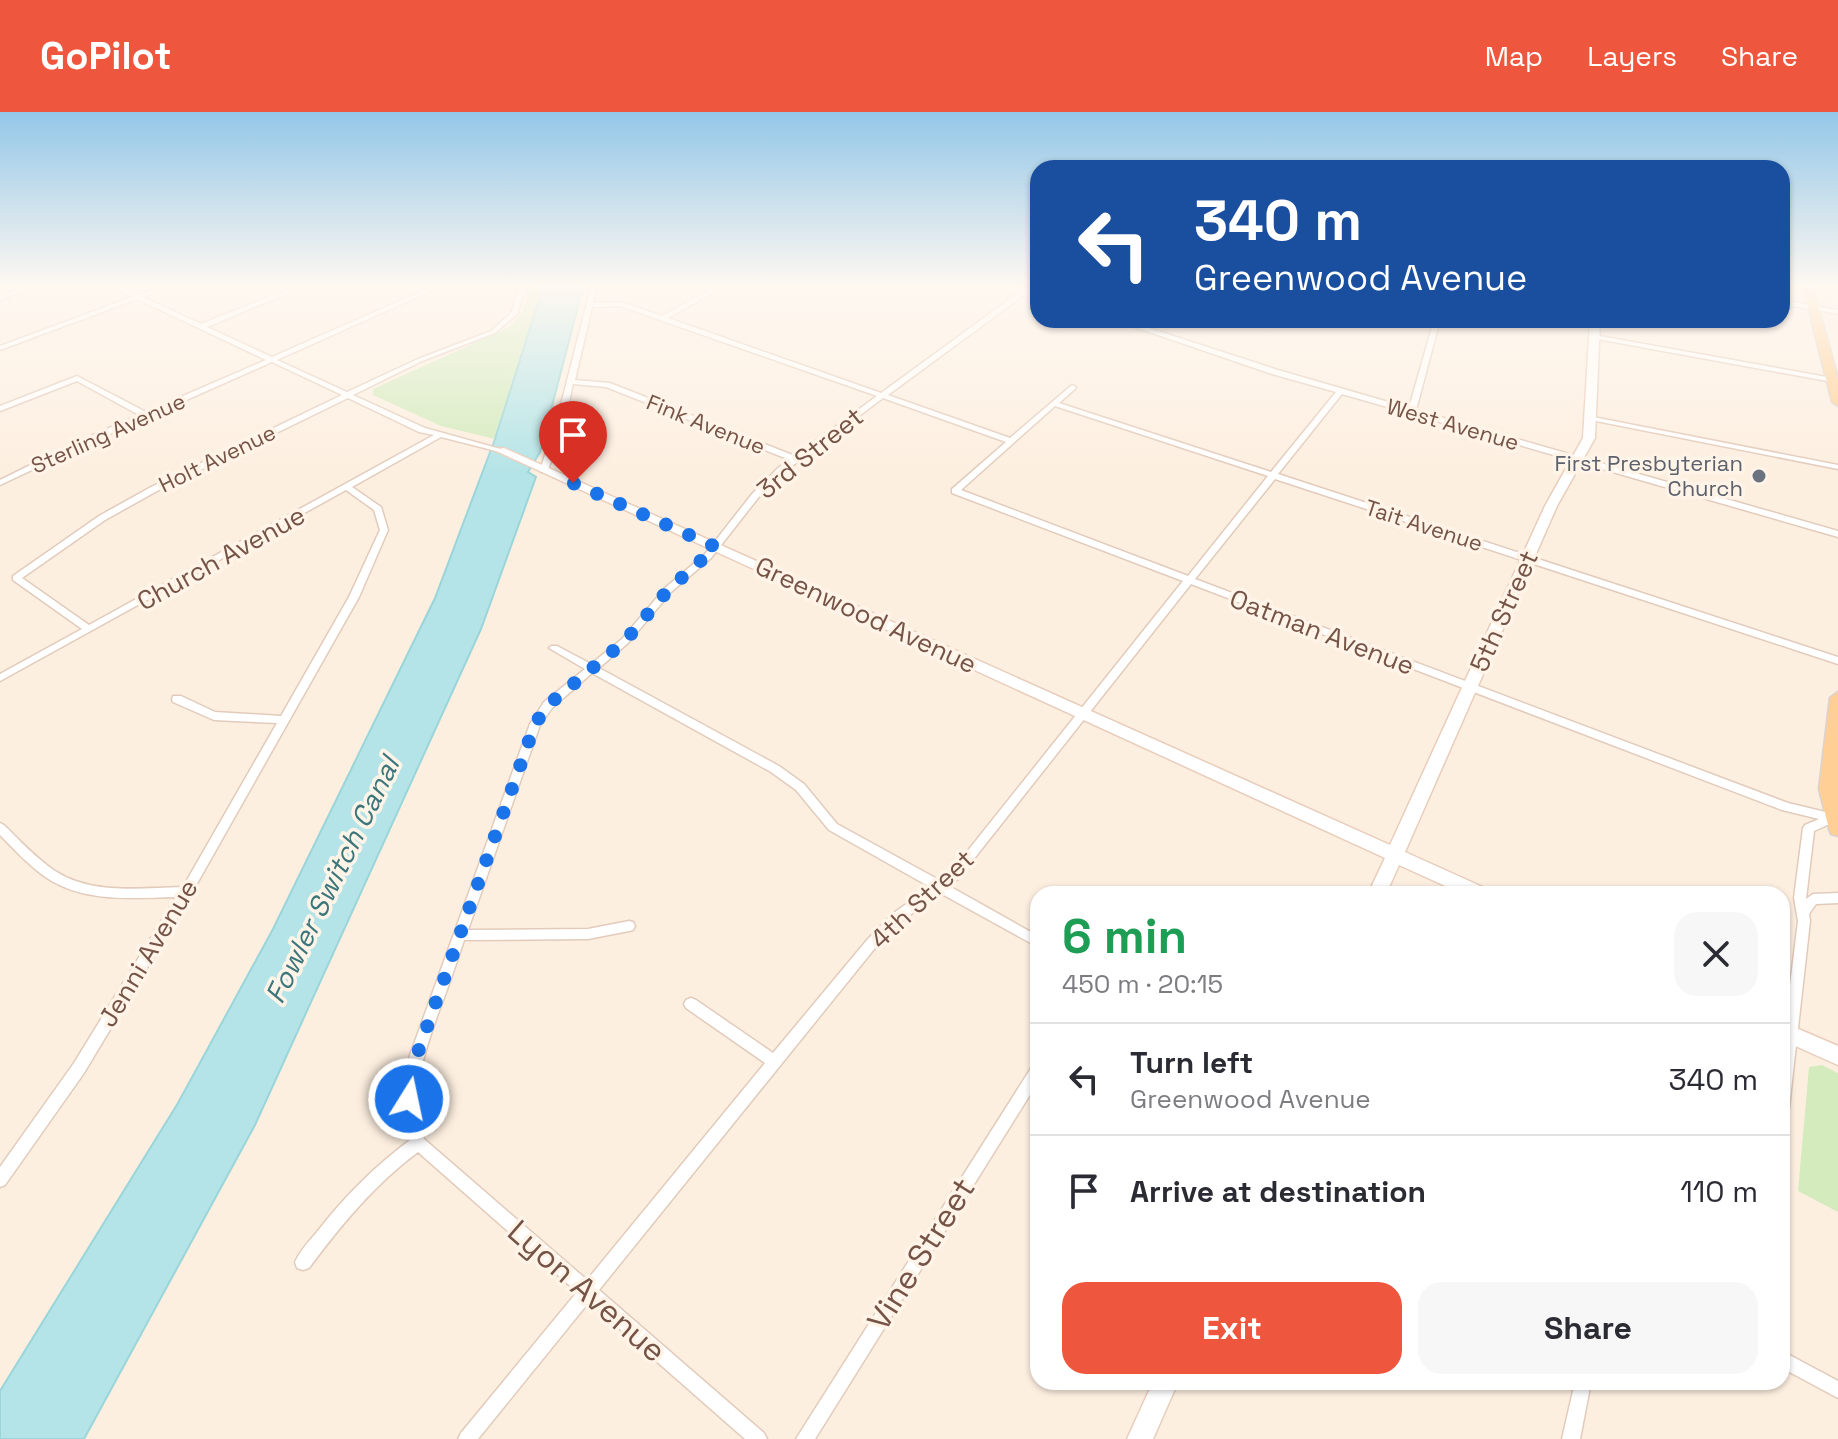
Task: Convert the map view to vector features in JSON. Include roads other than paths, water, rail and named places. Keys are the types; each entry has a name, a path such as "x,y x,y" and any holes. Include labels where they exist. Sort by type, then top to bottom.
{"main road":[{"path":"1825,349 1838,402"},
{"path":"1837,822 1828,789 1838,698"}],"street":[{"name":"Greenwood Avenue","path":"248,349 440,435 500,450 1464,886"},
{"name":"Sterling Avenue","path":"0,483 296,349"},
{"name":"Holt Avenue","path":"89,629 16,578 129,502 420,360 451,349"},
{"path":"538,467 571,382 579,349"},
{"path":"750,349 1012,441"},
{"name":"3rd Street","path":"418,1143 409,1115 409,1083 535,724 548,705 625,641 668,590 716,547 764,485 946,349"},
{"name":"West Avenue","path":"1208,349 1340,391 1838,534"},
{"path":"1412,412 1429,349"},
{"name":"5th Street","path":"1381,886 1528,559 1589,438 1594,349"},
{"path":"1659,349 1835,381"},
{"path":"0,409 77,378 145,415"},
{"name":"Fink Avenue","path":"571,382 607,385 795,459"},
{"name":"Oatman Avenue","path":"1072,387 955,491 1786,807 1837,822"},
{"name":"4th Street","path":"467,1439 773,1061 895,919 941,888 1084,715 1340,391"},
{"name":"Tait Avenue","path":"1056,404 1838,661"},
{"path":"1591,418 1838,467"},
{"name":"Church Avenue","path":"0,678 440,435"},
{"name":"Jenni Avenue","path":"0,1180 79,1068 186,892 354,597 384,530 378,509 348,488"},
{"path":"554,648 775,769 800,787 833,827 1030,938"},
{"path":"177,699 214,716 283,720"},
{"path":"1805,910 1800,898 1809,828 1837,822"},
{"path":"0,828 42,867 79,888 103,892 186,892"},
{"path":"1790,1007 1805,910 1813,899 1838,898"},
{"path":"460,935 588,934 629,926"},
{"path":"691,1004 773,1061"},
{"path":"1790,1035 1838,1056"},
{"name":"Vine Street","path":"805,1439 1030,1083"},
{"path":"303,1262 346,1208 388,1165 418,1143"},
{"name":"Lyon Avenue","path":"418,1143 758,1439"},
{"path":"1790,1363 1838,1390"},
{"path":"1140,1439 1162,1390"},
{"path":"1571,1439 1581,1390"}],"water":[{"name":"Fowler Switch Canal","path":"523,349 567,349 540,452 528,472 536,477 481,629 255,1125 84,1439 0,1439 0,1391 178,1103 273,929 435,598 495,439"}],"place":[{"name":"First Presbyterian Church","path":"1759,476"}]}
